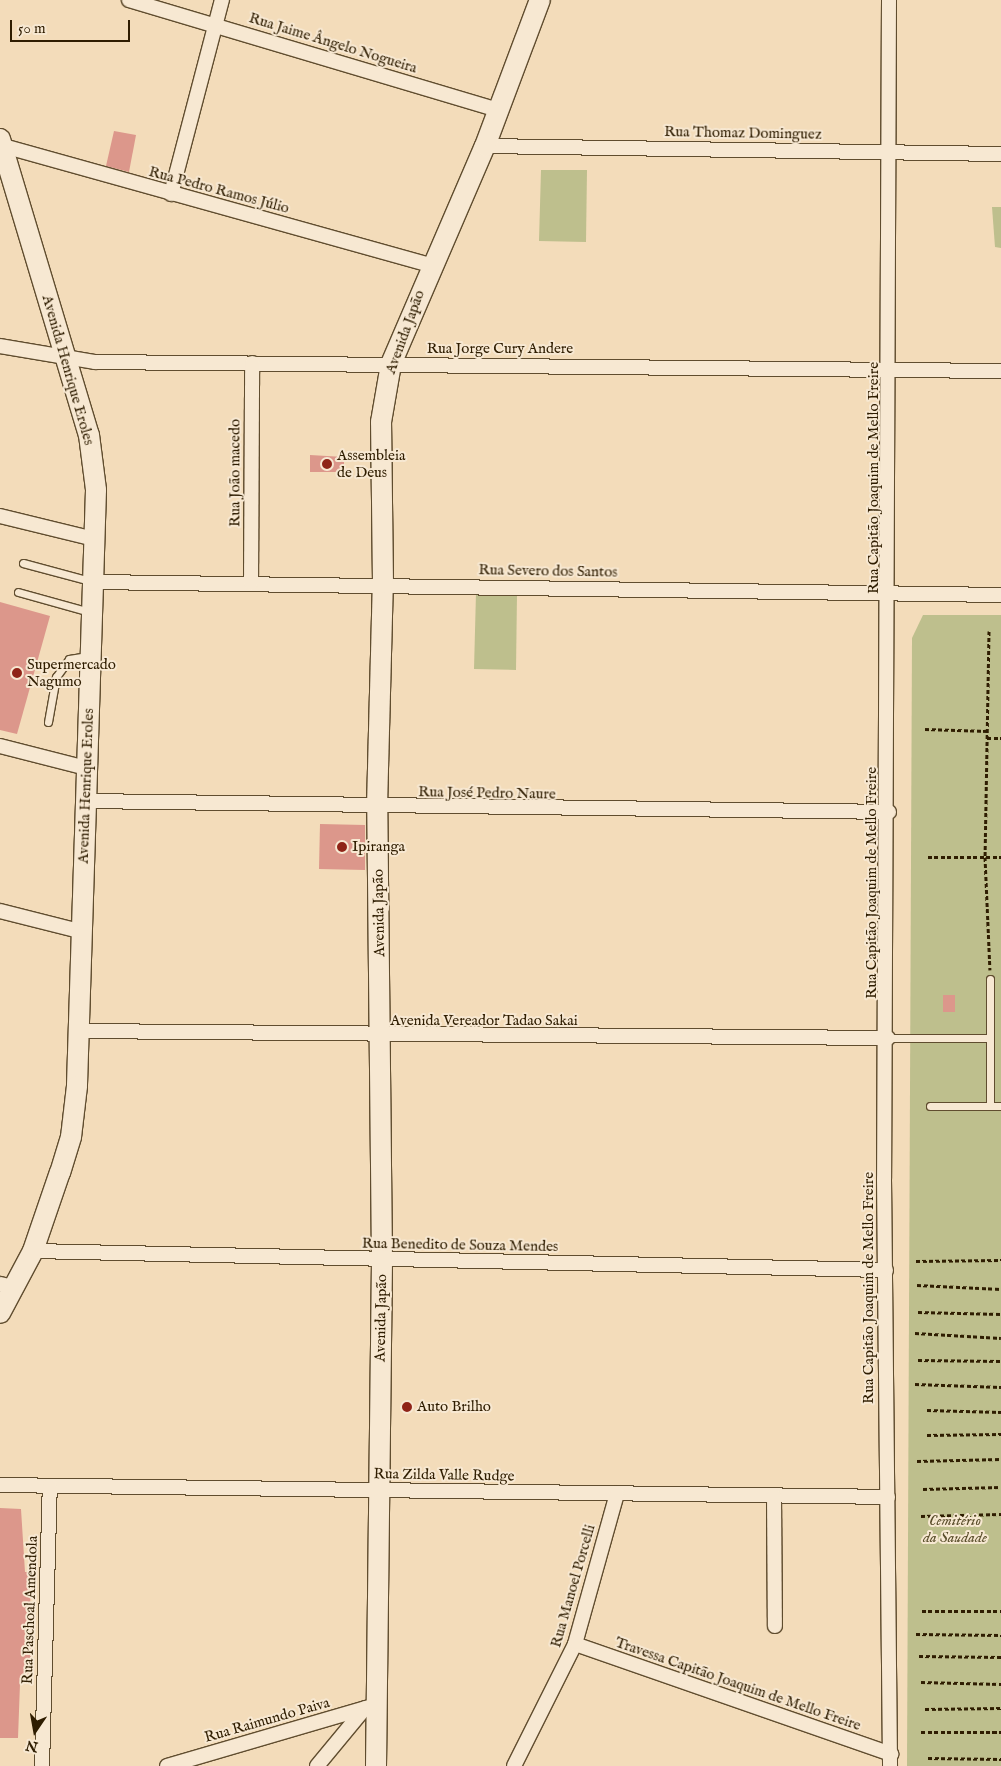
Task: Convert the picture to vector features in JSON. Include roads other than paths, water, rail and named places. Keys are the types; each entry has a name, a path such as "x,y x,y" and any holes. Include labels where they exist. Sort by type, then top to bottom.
{"main road":[{"name":"Avenida Japão","path":"376,1766 370,1707 378,1490 382,1260 382,1037 377,807 383,583 381,422 391,364 430,265 485,146 540,0"},
{"name":"Avenida Henrique Eroles","path":"0,1312 7,1286 33,1251 71,1136 81,1031 85,801 96,490 89,435 1,143"}],"street":[{"name":"Rua Jaime Ângelo Nogueira","path":"129,0 216,24 499,110"},
{"path":"171,194 222,0"},
{"name":"Rua Capitão Joaquim de Mello Freire","path":"889,0 890,595 886,1270 890,1763"},
{"name":"Rua Pedro Ramos Júlio","path":"1,143 171,194 430,265"},
{"name":"Rua Thomaz Dominguez","path":"485,146 1001,154"},
{"name":"Rua Jorge Cury Andere","path":"0,346 66,360 1001,371"},
{"name":"Rua João macedo","path":"251,583 252,363"},
{"path":"0,516 94,539"},
{"name":"Rua Severo dos Santos","path":"94,582 383,583 890,595 1001,595"},
{"path":"0,746 86,768"},
{"name":"Rua José Pedro Naure","path":"85,801 377,807 889,812"},
{"path":"0,911 83,932"},
{"name":"Avenida Vereador Tadao Sakai","path":"81,1031 382,1037 888,1038"},
{"name":"Rua Benedito de Souza Mendes","path":"33,1251 886,1270"},
{"name":"Rua Zilda Valle Rudge","path":"0,1485 888,1497"},
{"name":"Rua Paschoal Amendola","path":"42,1766 50,1486"},
{"name":"Rua Manoel Porcelli","path":"514,1766 575,1644 617,1494"},
{"path":"774,1496 775,1626"},
{"name":"Travessa Capitão Joaquim de Mello Freire","path":"575,1644 890,1763"},
{"path":"317,1766 370,1707"},
{"name":"Rua Raimundo Paiva","path":"167,1766 370,1707"}],"lane":[{"path":"23,563 94,582"},
{"path":"18,592 92,613"},
{"path":"48,722 56,677 69,659 91,655"},
{"path":"990,980 990,1105"},
{"path":"888,1038 990,1038"},
{"path":"930,1106 1001,1106"}],"place":[{"name":"Assembleia de Deus","path":"327,464"},
{"name":"Supermercado Nagumo","path":"17,673"},
{"name":"Ipiranga","path":"342,847"},
{"name":"Auto Brilho","path":"407,1407"}],"park label":[{"name":"Cemitério da Saudade","path":"955,1528"}]}
